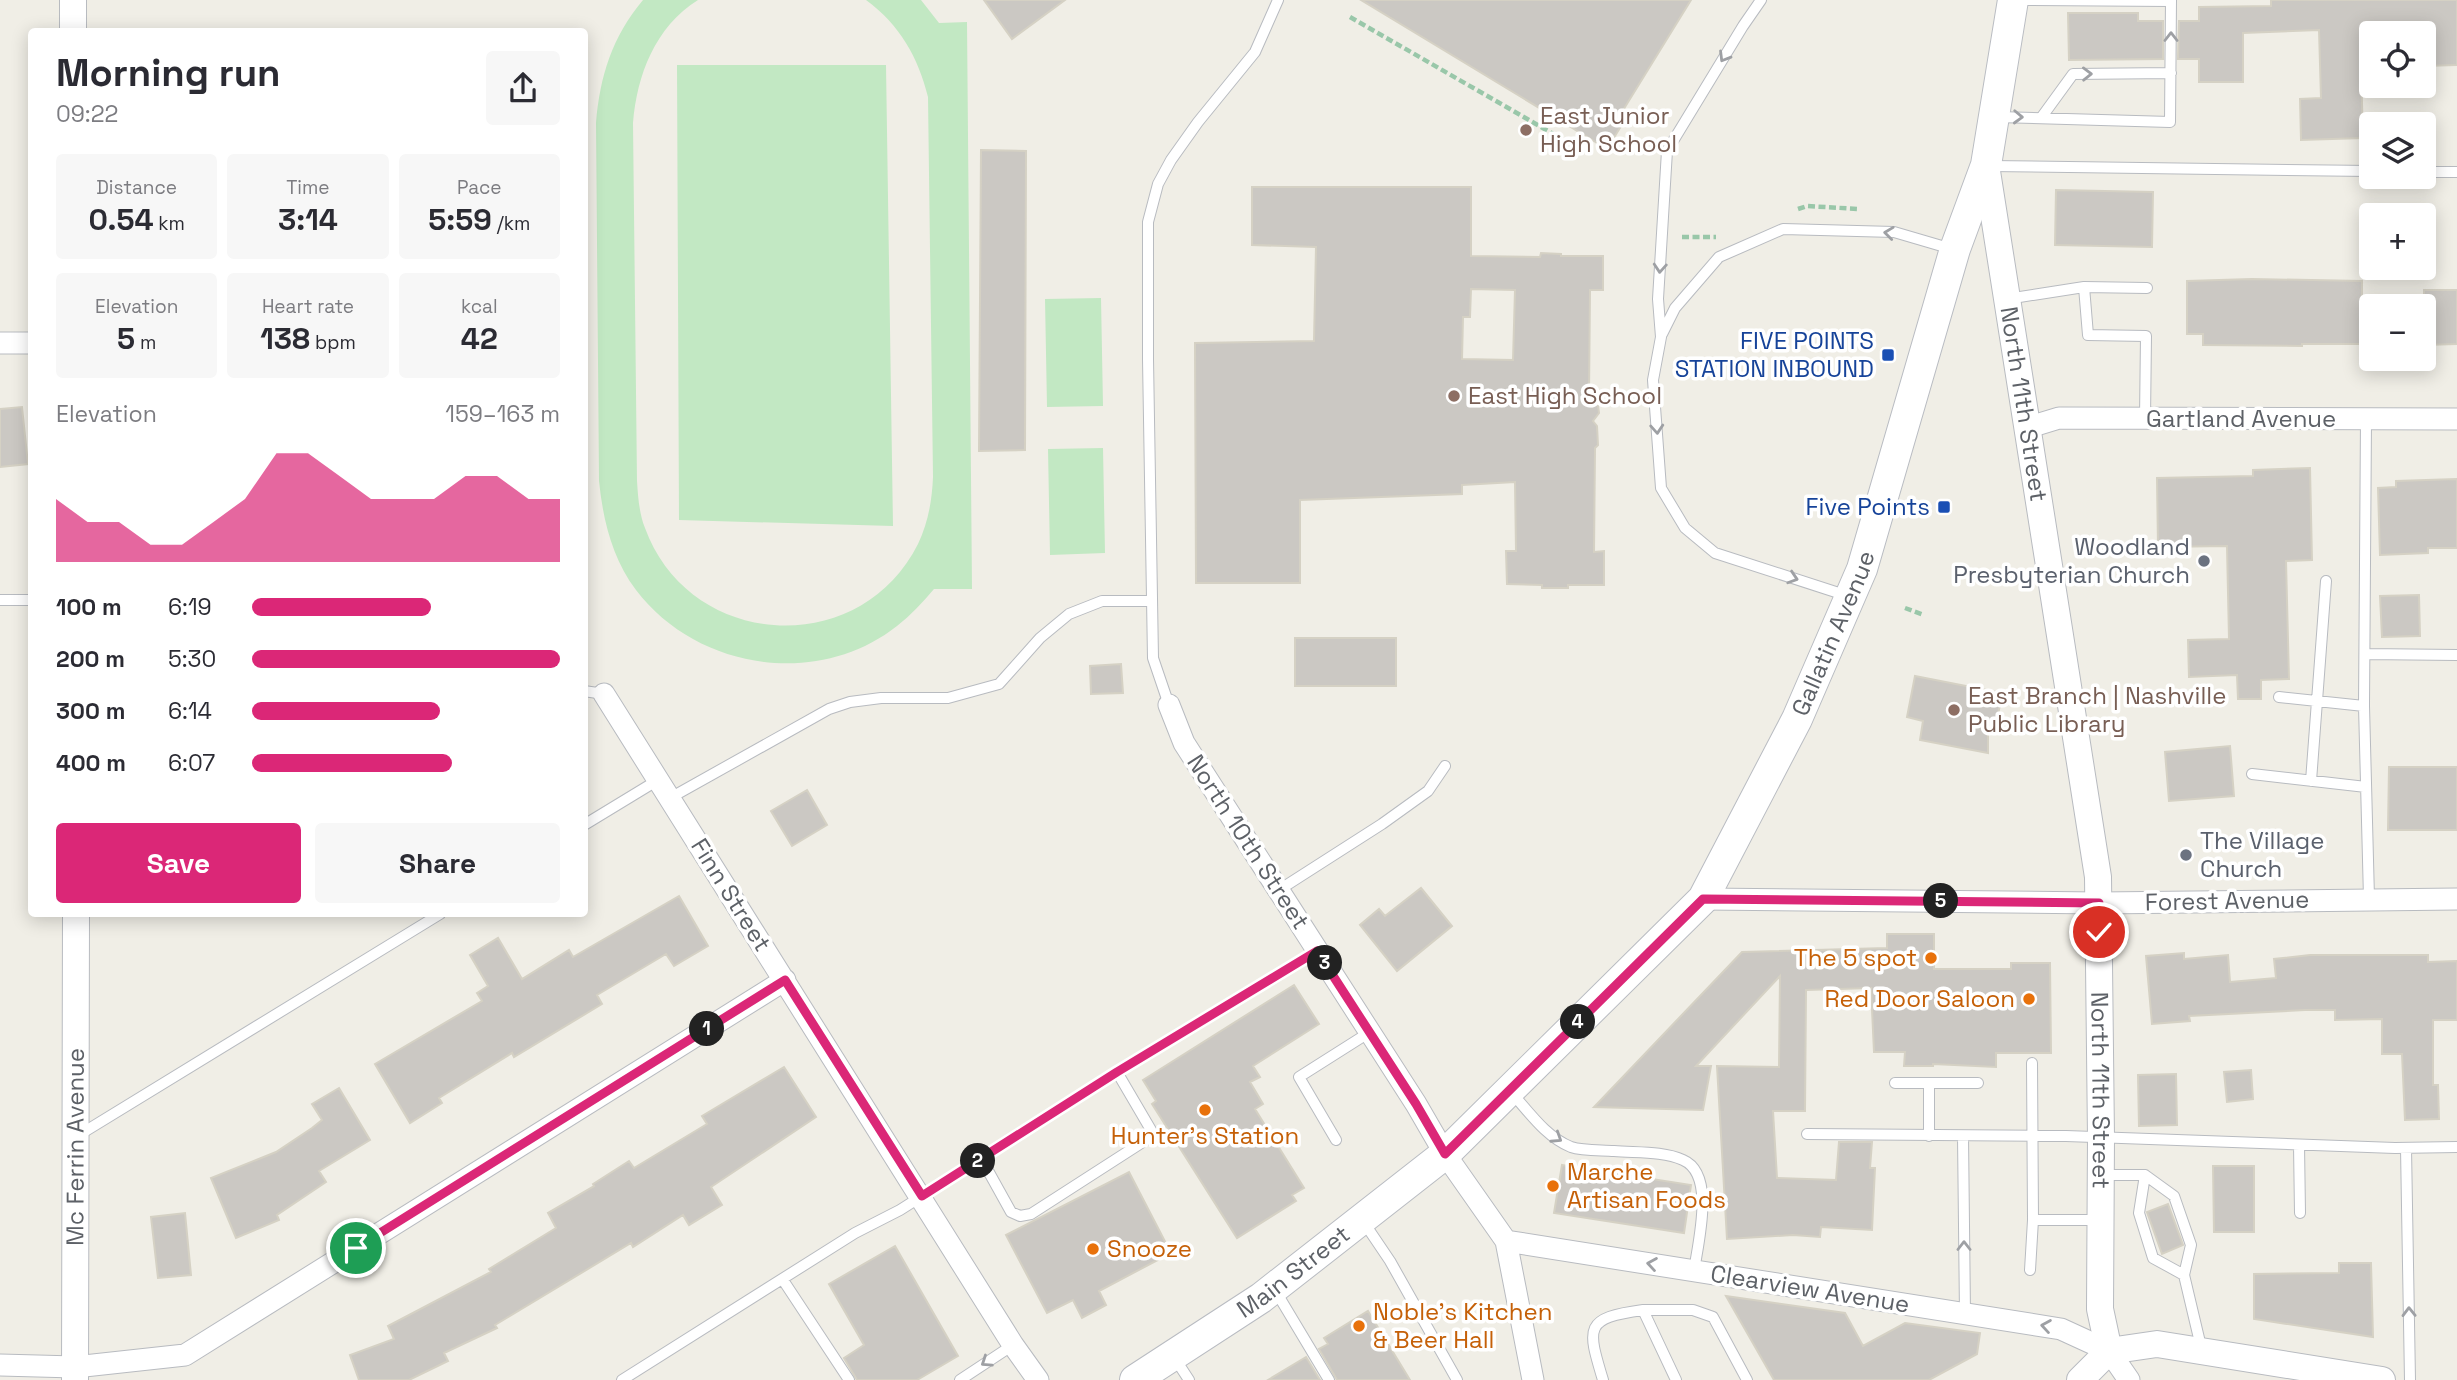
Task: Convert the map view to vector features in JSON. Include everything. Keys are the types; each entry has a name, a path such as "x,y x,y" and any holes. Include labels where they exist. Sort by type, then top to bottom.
{"main road":[{"name":"Gallatin Avenue","path":"1445,1154 1703,899 1797,719 1862,569 1955,249 1986,166 2013,0"},
{"name":"Main Street","path":"1135,1380 1273,1288 1445,1154"}],"street":[{"path":"73,0 73,28"},
{"name":"North 11th Street","path":"1986,166 2098,877 2100,1309 2109,1351"},
{"path":"0,343 28,343"},
{"name":"Gartland Avenue","path":"2026,428 2059,418 2457,419"},
{"name":"Finn Street","path":"594,692 658,779 1013,1345 1038,1380"},
{"name":"North 10th Street","path":"1169,705 1184,743 1416,1104 1445,1154 1506,1241"},
{"name":"Forest Avenue","path":"1703,899 2099,903 2457,899"},
{"name":"Mc Ferrin Avenue","path":"75,1373 76,917"},
{"path":"0,1365 75,1373 185,1355 785,980"},
{"path":"1506,1241 1533,1380"},
{"name":"Clearview Avenue","path":"1506,1241 2061,1329 2109,1351"},
{"path":"2080,1380 2109,1351 2157,1344 2202,1351 2286,1373 2371,1379"},
{"path":"2109,1351 2129,1380"}],"lane":[{"path":"1169,705 1153,658 1148,222 1157,184 1171,160 1255,52 1278,0"},
{"path":"1761,0 1667,151 1658,299 1661,337 1653,380 1661,488 1685,528 1715,554 1850,597"},
{"path":"1995,117 2170,122 2171,0 2013,0"},
{"path":"2041,118 2073,74 2171,73"},
{"path":"1986,166 2359,171"},
{"path":"2436,172 2457,172"},
{"path":"1661,337 1675,308 1719,257 1783,229 1894,232 1955,249"},
{"path":"2084,287 2088,335 2146,336 2144,418"},
{"path":"2007,299 2084,287 2147,288"},
{"path":"2366,420 2364,706 2369,898"},
{"path":"2311,780 2326,581"},
{"path":"0,600 28,600"},
{"path":"670,798 829,709 850,702 881,698 948,698 999,684 1040,638 1069,614 1101,601 1152,601"},
{"path":"2365,654 2457,655"},
{"path":"2279,696 2364,706"},
{"path":"1279,890 1428,791 1445,766"},
{"path":"2252,774 2366,787"},
{"path":"588,823 658,779"},
{"path":"77,1136 435,917"},
{"path":"622,1380 855,1233 922,1196 1117,1072 1317,951"},
{"path":"1336,1140 1300,1077 1370,1032"},
{"path":"2030,1270 2033,1220 2032,1063"},
{"path":"981,1158 1011,1212 1020,1216 1031,1214 1149,1138 1152,1130 1117,1072"},
{"path":"1895,1083 1978,1083"},
{"path":"1929,1083 1929,1136"},
{"path":"1510,1090 1551,1136 1573,1148 1663,1155 1684,1160 1698,1170 1702,1184 1694,1271"},
{"path":"1807,1134 2457,1147"},
{"path":"1963,1136 1965,1314"},
{"path":"2299,1145 2300,1213"},
{"path":"2406,1148 2410,1380"},
{"path":"2101,1175 2145,1175 2174,1196 2191,1245 2184,1275 2202,1351"},
{"path":"2145,1175 2139,1213 2153,1258 2184,1275"},
{"path":"1362,1219 1390,1261 1457,1380"},
{"path":"2033,1220 2101,1220"},
{"path":"783,1280 849,1380"},
{"path":"1273,1288 1329,1380"},
{"path":"1603,1380 1594,1345 1593,1334 1597,1324 1604,1317 1643,1310 1693,1310 1713,1317 1747,1380"},
{"path":"1643,1310 1676,1380"},
{"path":"960,1380 1013,1345"},
{"path":"1173,1355 1189,1380"}],"path":[{"path":"1350,17 1562,139"},
{"path":"1682,237 1719,237"},
{"path":"1905,608 1924,615"}],"green space":[{"path":"643,0 698,0 670,24 660,38 644,70 635,105 637,481 640,510 645,528 667,568 698,598 735,617 776,625 817,622 857,608 891,582 918,544 924,528 933,477 928,97 919,68 906,43 889,20 866,0 921,0 939,23 967,22 972,589 934,589 897,626 865,646 831,658 795,663 759,661 724,653 691,638 661,617 636,590 621,565 610,538 599,481 596,123 609,58 623,28"},
{"path":"677,65 886,65 893,526 679,520"},
{"path":"1101,298 1103,406 1047,407 1045,299"},
{"path":"1103,448 1105,553 1050,555 1048,449"}],"building":[{"path":"984,0 1065,0 1012,39"},
{"path":"1361,0 1691,0 1617,120 1623,123 1607,149"},
{"path":"2271,0 2457,0 2457,65 2436,66 2436,21 2359,21 2359,98 2362,98 2362,112 2359,112 2359,138 2301,140 2300,99 2321,98 2319,30 2243,33 2243,82 2199,82 2199,59 2178,59 2179,21 2199,21 2199,7 2271,6"},
{"path":"2068,13 2138,13 2138,21 2163,21 2163,59 2069,60"},
{"path":"981,150 1026,151 1025,450 979,451"},
{"name":"East High School","path":"1252,187 1471,187 1471,256 1540,257 1541,253 1603,256 1603,290 1590,290 1589,395 1597,397 1599,413 1593,421 1597,426 1598,445 1595,448 1594,552 1604,551 1604,585 1542,588 1542,585 1507,584 1506,551 1516,551 1515,482 1462,485 1462,494 1300,500 1300,583 1196,583 1195,343 1314,341 1316,247 1252,245","holes":["1471,289 1515,290 1513,360 1462,359 1463,317 1470,317"]},
{"path":"2056,190 2153,192 2152,247 2055,245"},
{"path":"2187,281 2362,281 2362,294 2359,294 2359,344 2203,345 2203,334 2187,334"},
{"path":"2424,290 2457,290 2457,344 2436,345 2436,294 2424,294"},
{"path":"22,407 28,464 0,467 0,409"},
{"path":"2310,468 2312,560 2286,561 2289,679 2261,680 2261,699 2238,699 2237,675 2189,677 2188,640 2229,639 2227,546 2158,547 2157,478 2253,476 2253,470"},
{"path":"2457,479 2457,548 2428,548 2428,553 2380,555 2378,488 2396,487 2396,481"},
{"path":"2419,595 2420,636 2382,637 2380,596"},
{"path":"1295,638 1396,638 1396,686 1295,686"},
{"path":"1121,664 1123,693 1091,694 1090,666"},
{"name":"East Branch | Nashville Public Library","path":"1915,676 2002,693 1995,732 1988,731 1988,753 1920,740 1923,721 1907,717"},
{"path":"2230,746 2234,796 2169,801 2165,752"},
{"path":"2389,767 2457,767 2457,830 2388,830"},
{"path":"807,790 827,825 792,846 771,811"},
{"path":"1421,888 1452,926 1397,971 1360,925 1379,909 1385,916"},
{"path":"679,896 708,946 674,966 666,954 597,995 602,1004 514,1057 512,1053 439,1098 442,1103 410,1123 375,1064 482,1001 477,993 488,986 470,955 498,938 522,979 569,950 573,957"},
{"path":"1887,934 1934,934 1934,969 2011,969 2011,963 2050,963 2051,1053 1996,1053 1996,1067 1933,1064 1904,1066 1905,1052 1874,1052 1871,988 1806,990 1805,1111 1773,1111 1777,1178 1836,1180 1839,1142 1872,1142 1870,1168 1875,1168 1872,1230 1821,1227 1820,1237 1793,1235 1727,1239 1717,1066 1779,1067 1780,976 1696,1066 1711,1066 1703,1110 1594,1107 1742,952 1887,948"},
{"path":"2184,953 2184,959 2228,955 2230,982 2276,978 2274,959 2310,955 2428,955 2428,962 2457,961 2457,1020 2433,1020 2433,1085 2438,1085 2439,1119 2405,1120 2402,1054 2382,1054 2382,1019 2335,1020 2335,1010 2305,1010 2189,1016 2190,1021 2152,1024 2146,956"},
{"name":"Hunter's Station","path":"1294,985 1319,1024 1253,1066 1260,1077 1250,1082 1263,1104 1255,1109 1304,1188 1292,1195 1296,1201 1237,1238 1152,1104 1156,1101 1143,1080"},
{"path":"784,1067 816,1117 711,1187 722,1205 689,1225 683,1215 633,1247 631,1243 495,1325 497,1328 444,1353 448,1361 409,1380 359,1380 350,1355 394,1339 388,1326 491,1272 489,1269 556,1228 548,1213 594,1186 593,1184 629,1161 634,1168 707,1124 702,1116"},
{"path":"2251,1070 2253,1099 2227,1102 2224,1072"},
{"path":"2176,1074 2177,1125 2139,1126 2138,1075"},
{"path":"339,1088 370,1140 319,1171 326,1182 277,1215 279,1220 236,1238 211,1178 276,1152 312,1128 322,1120 312,1104"},
{"path":"1562,1165 1691,1185 1684,1233 1554,1213"},
{"path":"2213,1166 2254,1166 2254,1232 2214,1232"},
{"path":"1129,1172 1171,1253 1099,1291 1106,1305 1082,1318 1073,1300 1047,1313 1006,1235"},
{"path":"2168,1204 2183,1245 2162,1254 2147,1212"},
{"path":"185,1213 191,1275 158,1278 151,1217"},
{"path":"895,1246 958,1356 917,1380 857,1380 844,1358 864,1345 829,1284"},
{"path":"2339,1263 2371,1263 2373,1337 2254,1319 2254,1274 2339,1273"},
{"path":"1726,1296 1845,1313 1863,1346 1905,1323 1980,1333 1977,1354 1929,1380 1774,1380"},
{"path":"1368,1311 1410,1380 1337,1380 1319,1349 1328,1344 1324,1338"},
{"path":"1306,1357 1320,1380 1268,1380"}],"place":[{"name":"East Junior High School","path":"1526,130"},
{"name":"FIVE POINTS STATION INBOUND","path":"1888,355"},
{"name":"East High School","path":"1454,396"},
{"name":"Five Points","path":"1944,507"},
{"name":"Woodland Presbyterian Church","path":"2204,561"},
{"name":"East Branch | Nashville Public Library","path":"1954,710"},
{"name":"The Village Church","path":"2186,855"},
{"name":"The 5 spot","path":"1931,958"},
{"name":"Red Door Saloon","path":"2029,999"},
{"name":"Hunter's Station","path":"1205,1110"},
{"name":"Marche Artisan Foods","path":"1553,1186"},
{"name":"Snooze","path":"1093,1249"},
{"name":"Noble’s Kitchen & Beer Hall","path":"1359,1326"}],"route":[{"path":"356,1248 785,980 922,1196 1117,1072 1317,951 1416,1104 1445,1154 1703,899 2099,903 2099,932"}]}
